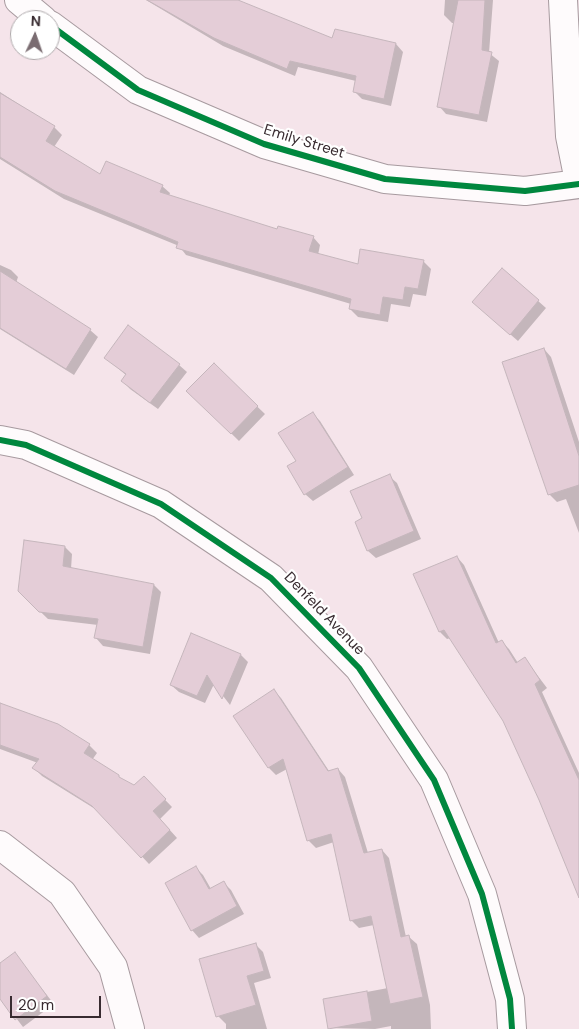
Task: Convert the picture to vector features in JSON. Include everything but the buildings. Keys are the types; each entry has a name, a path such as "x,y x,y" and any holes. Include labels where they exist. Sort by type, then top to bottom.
{"street":[{"path":"19,0 31,10"},
{"path":"564,0 570,136 579,182"},
{"name":"Emily Street","path":"60,32 138,90 264,144 385,179 526,191 579,182"},
{"name":"Denfeld Avenue","path":"0,440 26,445 161,504 271,578 359,668 438,789 482,894 510,999 512,1029"},
{"path":"0,845 62,893 113,967 130,1029"}],"cycle path":[{"path":"60,32 138,90 264,144 385,179 525,191 579,184"},
{"path":"0,440 26,445 161,504 271,578 359,668 434,780 482,894 510,999 512,1029"}]}
